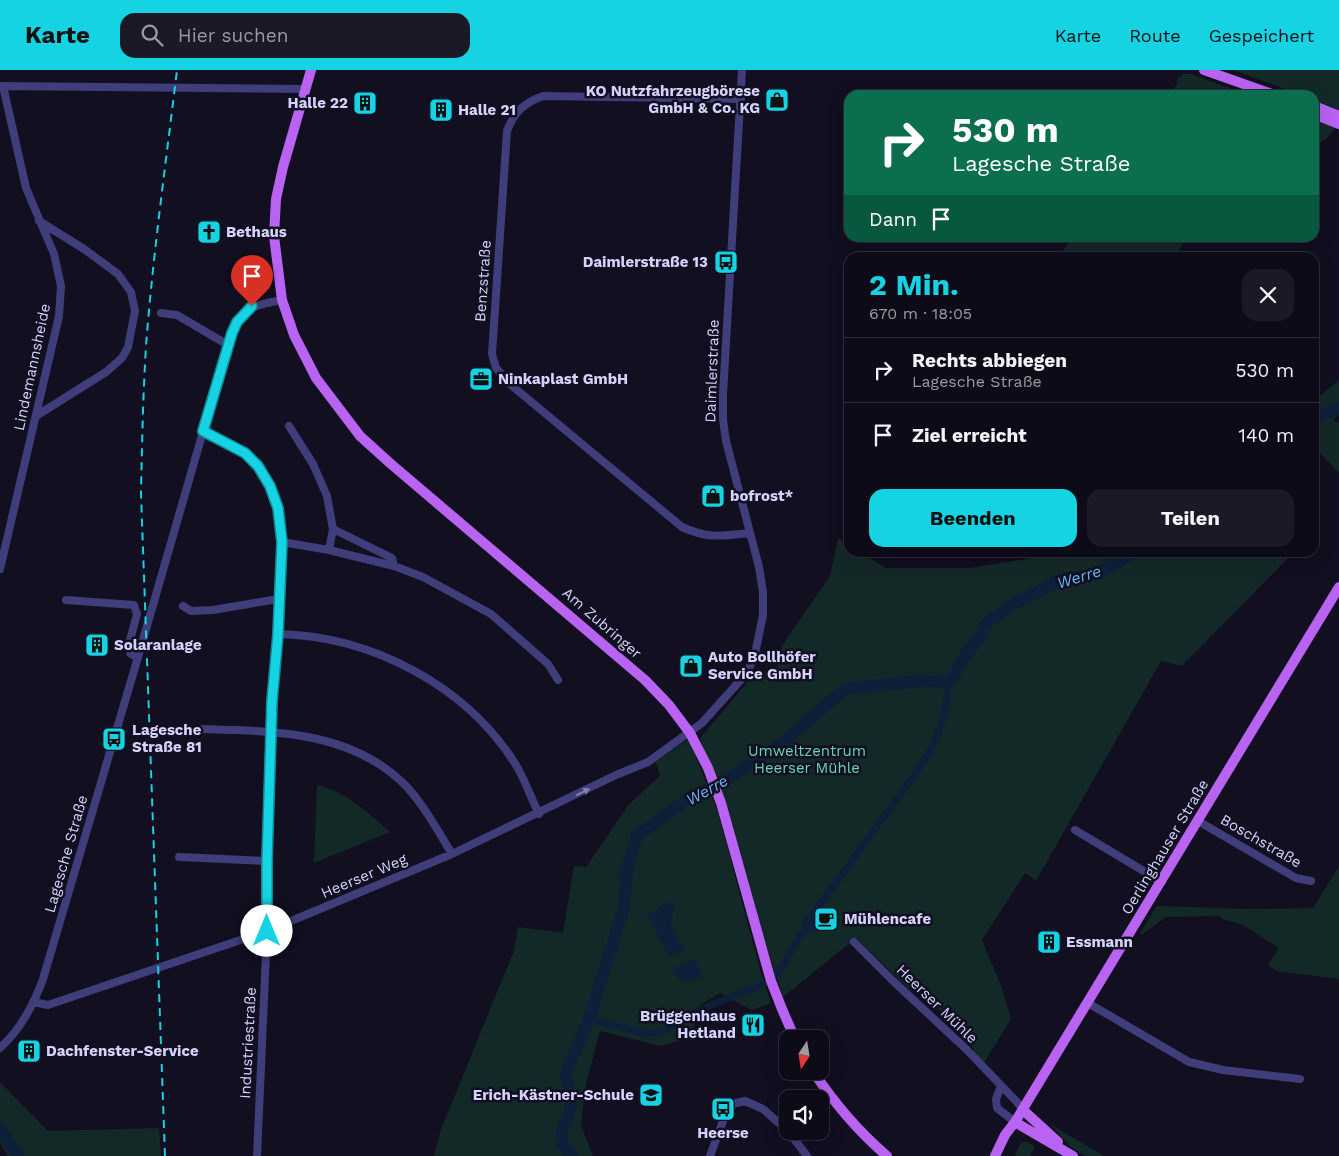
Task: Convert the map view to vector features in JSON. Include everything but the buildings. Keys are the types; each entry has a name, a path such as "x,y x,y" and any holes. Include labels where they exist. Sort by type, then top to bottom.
{"main road":[{"name":"Am Zubringer","path":"311,70 283,167 276,199 274,236 282,300 294,335 316,378 360,436 390,464 645,680 669,705 690,733 708,768 722,803 772,981 791,1030"},
{"path":"1204,70 1261,90"},
{"path":"1319,110 1339,116"},
{"path":"1319,112 1339,124"},
{"name":"Oerlinghauser Straße","path":"995,1156 1005,1135 1023,1110 1162,882 1339,587"},
{"path":"820,1080 839,1108 887,1156"},
{"path":"1023,1110 1070,1154"},
{"path":"1015,1122 1070,1154"},
{"name":"Oerlinghauser Straße","path":"1002,1156 1016,1129 1015,1122"}],"street":[{"name":"Daimlerstraße","path":"690,733 707,718 746,673 755,654 762,622 763,603 759,567 726,443 723,401 742,70"},
{"path":"2,86 306,88"},
{"name":"Lindemannsheide","path":"0,569 59,316 61,286 54,254 26,188 2,86"},
{"name":"Benzstraße","path":"741,99 543,96 530,101 521,108 510,123 507,137 492,354 496,368 510,385 682,528 706,536 750,533"},
{"path":"36,416 106,372 122,358 128,347 135,311 131,292 118,274 84,249 39,221"},
{"name":"Lagesche Straße","path":"0,1048 15,1033 33,1002 43,979 228,345 237,322 252,306 282,300"},
{"path":"161,313 177,315 228,345"},
{"path":"289,426 313,464 327,496 333,530 329,550"},
{"name":"Industriestraße","path":"203,431 245,453 258,466 275,498 282,542 278,634 272,701 267,861 267,931 258,1156"},
{"path":"333,530 392,558 394,566"},
{"path":"282,542 329,550 394,566 423,577 491,614 548,664 558,680"},
{"path":"66,600 134,605 137,614 130,640 130,653 138,658"},
{"path":"183,606 191,611 213,610 272,600 279,601"},
{"path":"278,634 293,634 326,639 361,648 408,668 439,686 490,731 516,766 539,814"},
{"path":"188,732 198,729 271,731 310,737 347,747 382,767 407,788 432,819 452,854"},
{"name":"Heerser Weg","path":"33,1002 48,1005 267,931 452,854 539,814 616,775 648,762 690,733"},
{"name":"Boschstraße","path":"1198,821 1296,878 1311,881"},
{"path":"1075,830 1162,882"},
{"path":"179,857 267,861"},
{"name":"Heerser Mühle","path":"854,942 965,1048 1023,1110"},
{"path":"1088,1003 1189,1062 1223,1070 1300,1079"},
{"path":"1001,1086 996,1099 997,1108 1015,1122"},
{"path":"710,1156 722,1121 732,1104 745,1101 763,1109 779,1123"},
{"path":"796,1140 807,1156"}],"green space":[{"path":"1233,70 1339,70 1339,110 1319,102 1319,90 1287,90"},
{"path":"1184,74 1191,74 1234,90 1173,90 1178,83 1176,80"},
{"path":"1319,121 1335,128 1326,139 1319,143"},
{"path":"1069,242 1184,242 1177,252 1062,252"},
{"path":"1339,380 1339,414 1333,420 1339,423 1339,473 1319,452 1319,396"},
{"name":"Umweltzentrum Heerser Mühle","path":"838,538 844,542 844,557 868,557 886,568 970,568 1039,557 1289,557 1182,666 1161,661 1036,881 1025,873 982,940 1002,988 1011,1019 984,1063 973,1052 974,1049 951,1026 953,1024 916,988 911,991 856,938 783,997 700,738 752,677 778,667 781,647 830,576"},
{"path":"689,739 718,812 761,973 771,1003 752,1010 720,993 700,1005 691,1037 661,1046 600,1031 586,1083 581,1125 593,1156 434,1156 441,1129 514,951 518,927 563,933 574,866 586,867 629,804 660,776 656,761"},
{"path":"317,785 338,792 365,810 390,832 314,863"},
{"path":"1339,866 1339,979 1276,971 1268,965 1279,948 1243,925 1222,919 1220,916 1166,917 1143,934 1139,934 1157,906 1249,909 1313,908"},
{"path":"0,1082 48,1131 159,1128 161,1156 8,1156 0,1143"},
{"path":"1050,1124 1104,1156 1085,1156 1070,1146"},
{"path":"1025,1141 1035,1146 1030,1156 1015,1156 1020,1144"}],"water":[{"path":"664,902 675,905 671,924 684,950 669,957 647,915 659,909"},
{"path":"816,907 819,909 814,918 818,922 814,933 808,933 802,922 804,915 810,915"},
{"path":"694,958 703,976 695,980 679,980 673,969"}],"waterway":[{"name":"Werre","path":"1319,416 1339,408"},
{"name":"Werre","path":"572,1156 563,1145 561,1134 571,1106 566,1073 589,1019 624,907 627,868 637,836 685,801 736,774 785,741 840,693 850,688 923,681 948,682 954,676 966,654 980,638 987,623 1012,605 1063,579 1097,574 1126,557"},
{"path":"777,975 816,910 925,759 940,729 946,707 948,682"},
{"path":"589,1019 643,1033 660,1033 704,1008 764,984"},
{"path":"0,1129 18,1156"}],"railway":[{"path":"165,1156 141,494 146,346 156,242 177,70"}],"place":[{"name":"KO Nutzfahrzeugbörese GmbH & Co. KG","path":"777,100"},
{"name":"Halle 22","path":"365,103"},
{"name":"Halle 21","path":"441,110"},
{"name":"Bethaus","path":"209,232"},
{"name":"Daimlerstraße 13","path":"726,262"},
{"name":"Ninkaplast GmbH","path":"481,379"},
{"name":"bofrost*","path":"713,496"},
{"name":"Solaranlage","path":"97,645"},
{"name":"Auto Bollhöfer Service GmbH","path":"691,666"},
{"name":"Lagesche Straße 81","path":"114,739"},
{"name":"Mühlencafe","path":"826,919"},
{"name":"Essmann","path":"1049,942"},
{"name":"Brüggenhaus Hetland","path":"753,1025"},
{"name":"Dachfenster-Service","path":"29,1051"},
{"name":"Erich-Kästner-Schule","path":"651,1095"},
{"name":"Heerse","path":"723,1109"}],"route":[{"path":"252,306 237,322 232,333 203,431 245,453 258,466 270,486 278,508 282,542 278,634 272,701 267,861 267,931"}]}
